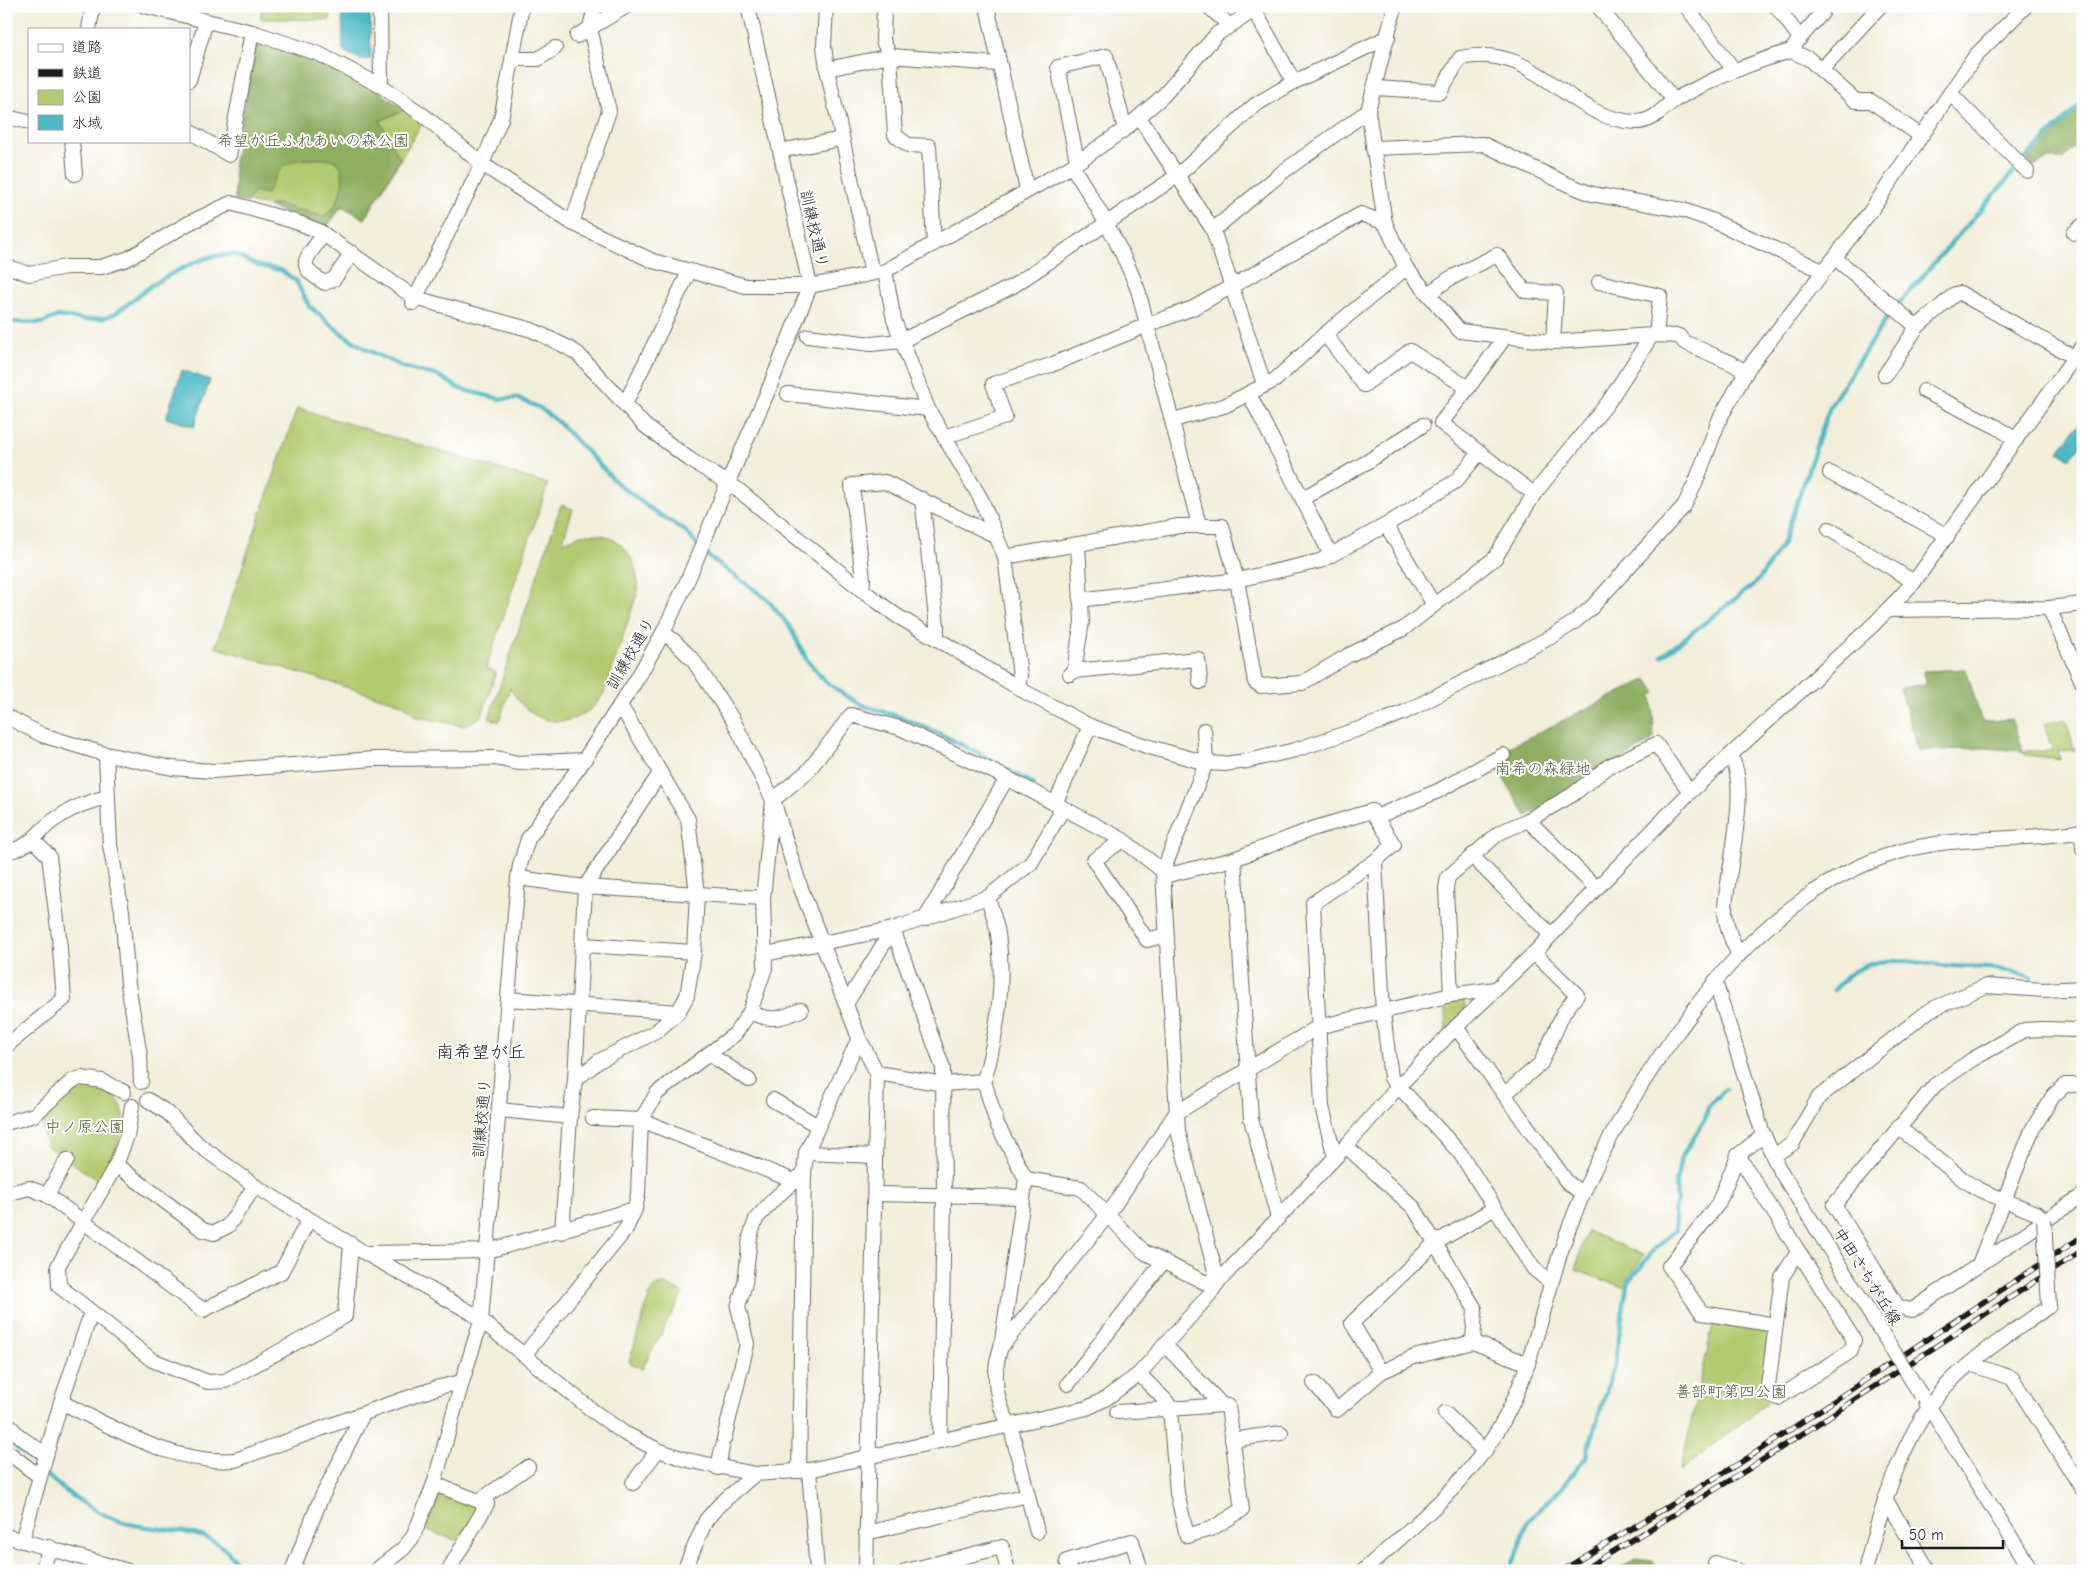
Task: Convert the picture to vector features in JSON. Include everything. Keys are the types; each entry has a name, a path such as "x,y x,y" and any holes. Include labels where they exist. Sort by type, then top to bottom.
{"street":[{"path":"89,28 93,6"},
{"path":"145,6 252,32 319,54 381,86 424,115 482,164 572,223 614,245 652,261 746,286 810,286 878,272 934,244 1074,163 1125,128 1163,96 1217,34 1258,8 1294,82"},
{"path":"380,6 381,86"},
{"path":"414,301 482,164 501,119 514,59 522,6"},
{"path":"572,223 609,111 590,28 595,6"},
{"path":"577,36 627,6"},
{"name":"訓練校通り","path":"375,1571 397,1555 412,1538 434,1484 462,1382 482,1321 518,878 528,839 584,760 637,679 662,633 689,577 810,286 748,6"},
{"path":"826,6 824,46 827,69 841,139 878,272 901,341 928,409 981,500 1005,558 1020,676 1018,687"},
{"path":"884,6 884,41 890,56 896,135 908,145 928,146 934,244"},
{"path":"987,6 998,64 1027,190"},
{"path":"1208,6 1229,25"},
{"path":"1395,6 1376,88 1368,111 1385,223 1406,268 1460,331 1553,342 1654,335 1679,336 1684,342 1731,363 1746,372"},
{"path":"1598,6 1674,100"},
{"path":"1686,6 1734,70"},
{"path":"1776,6 1800,38"},
{"path":"1376,88 1440,92 1460,58 1476,54 1495,55 1533,70 1604,116 1639,122 1652,118 1674,100 1734,70 1791,51 1822,13 1823,6"},
{"path":"1821,70 1880,6"},
{"path":"6,266 29,274 66,266 101,267 127,259 189,223 232,204 299,222 324,234 414,301 532,330 578,354 644,425 670,445 719,479 728,482 897,616 1018,687 1090,726 1206,763 1224,764 1295,750 1383,722 1534,646 1573,623 1592,608 1684,506 1695,484 1720,418 1746,372 1889,186 1976,55 2026,6"},
{"path":"190,77 206,21"},
{"path":"190,132 229,155 252,32"},
{"path":"808,336 871,344 901,341 1013,286 1177,176 1255,105 1294,82 1388,37"},
{"path":"514,59 538,59 555,48"},
{"path":"1791,51 1809,59 1856,101 1870,101 1921,136"},
{"path":"827,69 890,56 998,64"},
{"path":"1125,128 1106,56 1058,67 1074,163 1108,223 1138,290 1199,525"},
{"path":"1950,93 2027,171"},
{"path":"1213,230 1284,171 1368,111"},
{"path":"6,117 28,122"},
{"path":"1138,117 1213,230 1264,384"},
{"path":"780,151 841,139"},
{"path":"72,142 75,174"},
{"path":"1373,148 1483,144 1592,194 1683,210 1711,220 1824,271"},
{"path":"944,437 1005,417 993,384 1051,365 1146,325 1193,308 1361,214 1385,223"},
{"path":"324,234 306,260 309,274 325,283 334,279 352,254"},
{"path":"1428,294 1449,279 1497,255 1525,291 1556,294 1553,342"},
{"path":"1834,258 1917,327"},
{"path":"1173,420 1224,406 1275,380 1325,334 1406,268"},
{"path":"625,404 689,272"},
{"path":"1005,558 1179,526 1222,526 1237,580 1255,682 1261,686 1302,684 1347,656 1403,629 1495,558 1534,494 1607,404 1654,335 1660,296 1599,282"},
{"path":"1885,375 1917,327 1955,294 1960,294 2074,357"},
{"path":"1325,334 1364,385 1410,351 1468,388"},
{"path":"1505,337 1441,423 1534,494"},
{"path":"148,1100 168,1113 200,1145 256,1186 365,1252 472,1313 593,1411 624,1433 658,1450 687,1460 718,1468 755,1474 804,1470 940,1441 1074,1407 1087,1408 1105,1399 1139,1374 1209,1295 1218,1282 1456,1027 1534,953 1690,792 1887,610 1914,582 2083,345"},
{"path":"1924,391 1997,427 2016,440"},
{"path":"788,394 928,409"},
{"path":"1249,394 1331,555"},
{"path":"1303,498 1367,462 1423,426"},
{"path":"1080,600 1237,580 1320,561 1386,525 1456,481 1480,452"},
{"path":"1830,473 1948,536"},
{"path":"862,590 863,579 852,486 885,482 996,536"},
{"path":"922,499 937,639"},
{"path":"1386,525 1434,605"},
{"path":"1828,529 1914,582"},
{"path":"1078,545 1082,622 1072,673 1198,659 1200,682"},
{"path":"1887,610 2049,608 2083,604"},
{"path":"2049,608 2083,684"},
{"path":"662,633 672,639 693,660 733,720 773,800 800,886 859,1038 877,1073 867,1457 866,1571"},
{"path":"575,1080 599,1061 657,1031 678,1012 687,996 694,952 697,894 688,820 620,705"},
{"path":"525,1354 626,1229 635,1209 638,1194 641,1120 657,1093 736,1034 750,1012 765,968 763,898 773,800 808,771 851,715 900,728 1007,778 1123,840 1168,875 1234,859 1312,829 1372,811 1394,845 1375,861 1313,903 1322,1107 1335,1157"},
{"path":"6,716 42,735 106,755 172,768 213,771 374,759 496,758 518,762 584,760"},
{"path":"765,954 893,929 988,896 1031,862 1059,806 1090,726"},
{"path":"1204,730 1206,763 1163,871 1178,1131 1218,1282"},
{"path":"1451,995 1446,888 1448,877 1499,833 1528,820 1572,795 1609,766 1656,744 1690,792"},
{"path":"106,755 110,845 122,911 128,984 140,1056 141,1082 147,1088 148,1100"},
{"path":"1376,817 1438,791 1503,755"},
{"path":"1730,756 1735,763 1739,808 1725,909 1730,937 1739,955"},
{"path":"562,1232 570,1117 575,1080 586,887 660,773"},
{"path":"925,919 1007,778"},
{"path":"6,852 21,849 55,818 88,802 108,797"},
{"path":"1528,820 1596,888"},
{"path":"1363,1571 1461,1481 1485,1452 1507,1414 1528,1364 1551,1283 1582,1194 1625,1111 1660,1057 1715,982 1739,955 1798,903 1827,884 1893,853 1931,844 2082,832 2083,849"},
{"path":"6,1046 64,999 49,856 33,840"},
{"path":"1123,840 1094,860 1147,940 1166,935"},
{"path":"1472,856 1551,935"},
{"path":"1234,859 1251,1119 1278,1218"},
{"path":"1375,861 1383,1012 1390,1078 1460,1153 1533,1268 1551,1283"},
{"path":"518,878 586,887 763,898"},
{"path":"988,896 998,933 1000,986 993,1048 984,1081 997,1124 1026,1179 1001,1347 996,1360 997,1395 1004,1416 1010,1424 1037,1532"},
{"path":"846,1004 893,929"},
{"path":"893,929 944,1068 940,1441"},
{"path":"583,945 694,952"},
{"path":"1505,1094 1541,1063 1564,1012 1577,995 1534,953"},
{"name":"中田さちが丘線","path":"1715,982 1764,1135 1778,1167 2032,1571"},
{"path":"1773,1156 1792,1144 1819,1097 1930,1010 1986,986 2044,990 2083,988"},
{"path":"1001,1347 1107,1216 1176,1113 1248,1067 1318,1027 1451,995 1495,989"},
{"path":"508,1000 678,1012"},
{"path":"750,1012 762,1017 780,1019 801,1010"},
{"path":"1456,1027 1567,1182 1582,1194"},
{"path":"2083,1030 2025,1030 1973,1059 1935,1085 1834,1205 1898,1307 1912,1310 2083,1195"},
{"path":"817,1571 804,1470 799,1177 806,1153 859,1038"},
{"path":"708,1054 749,1080"},
{"path":"877,1073 944,1084 984,1081"},
{"path":"6,1123 34,1115 72,1081 81,1078 102,1081 124,1092"},
{"path":"124,1092 132,1082 141,1082"},
{"path":"1979,1264 2003,1199 2032,1130 2053,1096 2065,1085 2083,1084"},
{"path":"124,1092 126,1101 132,1106 140,1107 148,1100"},
{"path":"773,1100 818,1126"},
{"path":"132,1106 127,1136 116,1165 58,1266 58,1277 59,1286 152,1360 208,1382 225,1382 345,1316 352,1244"},
{"path":"500,1110 570,1117"},
{"path":"594,1118 641,1120 799,1177"},
{"path":"1865,1571 1885,1499 1907,1446 1929,1408 1954,1377 2049,1306 2044,1220 2038,1214 1980,1190 1965,1181 1898,1127"},
{"path":"1764,1135 1738,1155 1718,1204 1669,1266 1702,1313 1776,1325"},
{"path":"1346,1146 1414,1208 1475,1309 1473,1342"},
{"path":"806,1153 874,1156"},
{"path":"1738,1155 1854,1340 1851,1350 1778,1398 1769,1394 1768,1386 1782,1277 1798,1252"},
{"path":"47,1195 67,1160"},
{"path":"116,1165 203,1230 214,1232 228,1226 256,1186"},
{"path":"718,1468 747,1344 738,1307 745,1283 750,1237 756,1219 773,1200 799,1177"},
{"path":"1026,1179 1081,1188 1144,1252 1204,1282 1218,1282"},
{"path":"6,1194 29,1188 47,1195 203,1310 281,1272 309,1219"},
{"path":"875,1194 1022,1197"},
{"path":"1381,1372 1352,1323 1435,1243 1495,1208"},
{"path":"365,1252 488,1251 562,1232 635,1209"},
{"path":"1068,1384 1164,1262"},
{"path":"22,1541 45,1454 91,1312"},
{"path":"1314,1383 1337,1410 1381,1372 1414,1357 1473,1342 1528,1364"},
{"path":"1164,1344 1222,1406"},
{"path":"1970,1364 2012,1378 2083,1490"},
{"path":"1117,1412 1170,1409 1222,1406 1228,1406 1242,1510 1212,1528 1188,1536 1177,1493 1170,1409 1167,1402 1139,1374"},
{"path":"61,1402 158,1448 217,1462 235,1460 439,1387 462,1382"},
{"path":"1445,1412 1485,1452"},
{"path":"295,1571 294,1566 319,1504 363,1414"},
{"path":"6,1422 19,1436 45,1454"},
{"path":"1232,1440 1281,1433"},
{"path":"633,1483 658,1450"},
{"path":"6,1451 39,1476"},
{"path":"479,1501 528,1467"},
{"path":"684,1571 706,1520 755,1474"},
{"path":"434,1484 487,1504 448,1571"},
{"path":"866,1533 1028,1495"},
{"path":"1885,1499 1929,1571"},
{"path":"6,1536 50,1547 128,1571"},
{"path":"1070,1571 1067,1562 1132,1541 1141,1571"},
{"path":"42,1571 50,1547"},
{"path":"906,1571 1002,1548 1008,1571"},
{"path":"1715,1563 1739,1571"}],"green space":[{"path":"261,6 330,6 330,20 261,19"},
{"name":"希望が丘ふれあいの森公園","path":"257,40 317,60 379,92 405,110 380,121 400,159 365,219 342,206 325,229 269,206 277,204 322,216 329,212 335,205 340,193 342,172 337,162 329,159 304,159 289,163 279,172 267,194 255,191 247,202 235,201 234,162"},
{"name":"希望が丘ふれあいの森公園","path":"379,92 423,122 365,219 342,206 325,229 269,206 247,202 234,162"},
{"path":"2083,104 2083,138 2063,159 2048,159 2031,167 2028,163 2031,154"},
{"path":"297,408 548,484 486,668 496,672 482,716 463,726 418,717 402,704 215,647"},
{"path":"561,505 573,509 562,543 588,534 600,535 619,543 632,559 638,580 638,591 607,685 603,695 591,709 573,719 554,721 546,719 528,710 510,688 499,722 489,718"},
{"path":"1966,669 1982,722 2011,719 2023,751 1985,748 1918,751 1900,688 1927,684 1923,671"},
{"name":"南希の森緑地","path":"1647,679 1656,693 1652,695 1654,737 1651,741 1571,792 1527,816 1496,767 1508,760 1503,750"},
{"path":"2065,719 2075,750 2058,751 2060,759 2026,755 2023,751 2053,751 2044,724"},
{"path":"1464,999 1465,1011 1446,1030 1444,1003"},
{"name":"中ノ原公園","path":"87,1085 108,1092 120,1104 123,1111 122,1130 108,1167 99,1181 47,1146 39,1119 78,1086"},
{"path":"1587,1231 1644,1255 1623,1287 1575,1270"},
{"path":"665,1284 683,1293 642,1369 629,1362 650,1294 656,1286"},
{"name":"善部町第四公園","path":"1714,1321 1769,1329 1762,1382 1767,1403 1680,1471"},
{"path":"446,1493 477,1505 477,1511 461,1542 425,1530 438,1496"},
{"path":"1635,1559 1653,1561 1656,1571 1613,1571"}],"water":[{"path":"342,6 370,6 371,59 361,60 343,51"},
{"path":"182,370 210,380 194,427 166,418"},
{"path":"2083,418 2083,442 2070,459 2058,452"}],"waterway":[{"path":"1662,656 1758,581 1783,543 1830,406 1888,316 2025,159 2083,102"},
{"path":"6,319 12,322 42,323 58,316 86,320 105,318 115,314 152,285 173,273 195,262 214,256 233,254 259,266 281,270 296,281 309,306 341,333 366,349 405,368 439,376 460,389 500,399 517,398 540,408 559,423 617,483 655,512 684,530 709,557 767,599 790,627 807,660 825,681 842,693 862,705 932,730 978,753 1034,785"},
{"path":"1834,990 1846,976 1870,964 1886,961 1909,961 1997,969 2031,978"},
{"path":"1513,1563 1528,1521 1562,1487 1586,1457 1615,1362 1627,1285 1654,1249 1676,1230 1674,1212 1677,1202 1676,1182 1681,1158 1705,1119 1708,1107 1726,1089"},
{"path":"6,1439 39,1467"},
{"path":"45,1473 84,1504 119,1521 180,1531 215,1542 227,1551 242,1571"}],"railway":[{"path":"1561,1571 1743,1461 2083,1236"},
{"path":"1581,1571 1747,1470 2083,1250"}],"district":[{"name":"南希望が丘","path":"481,1052"}]}
